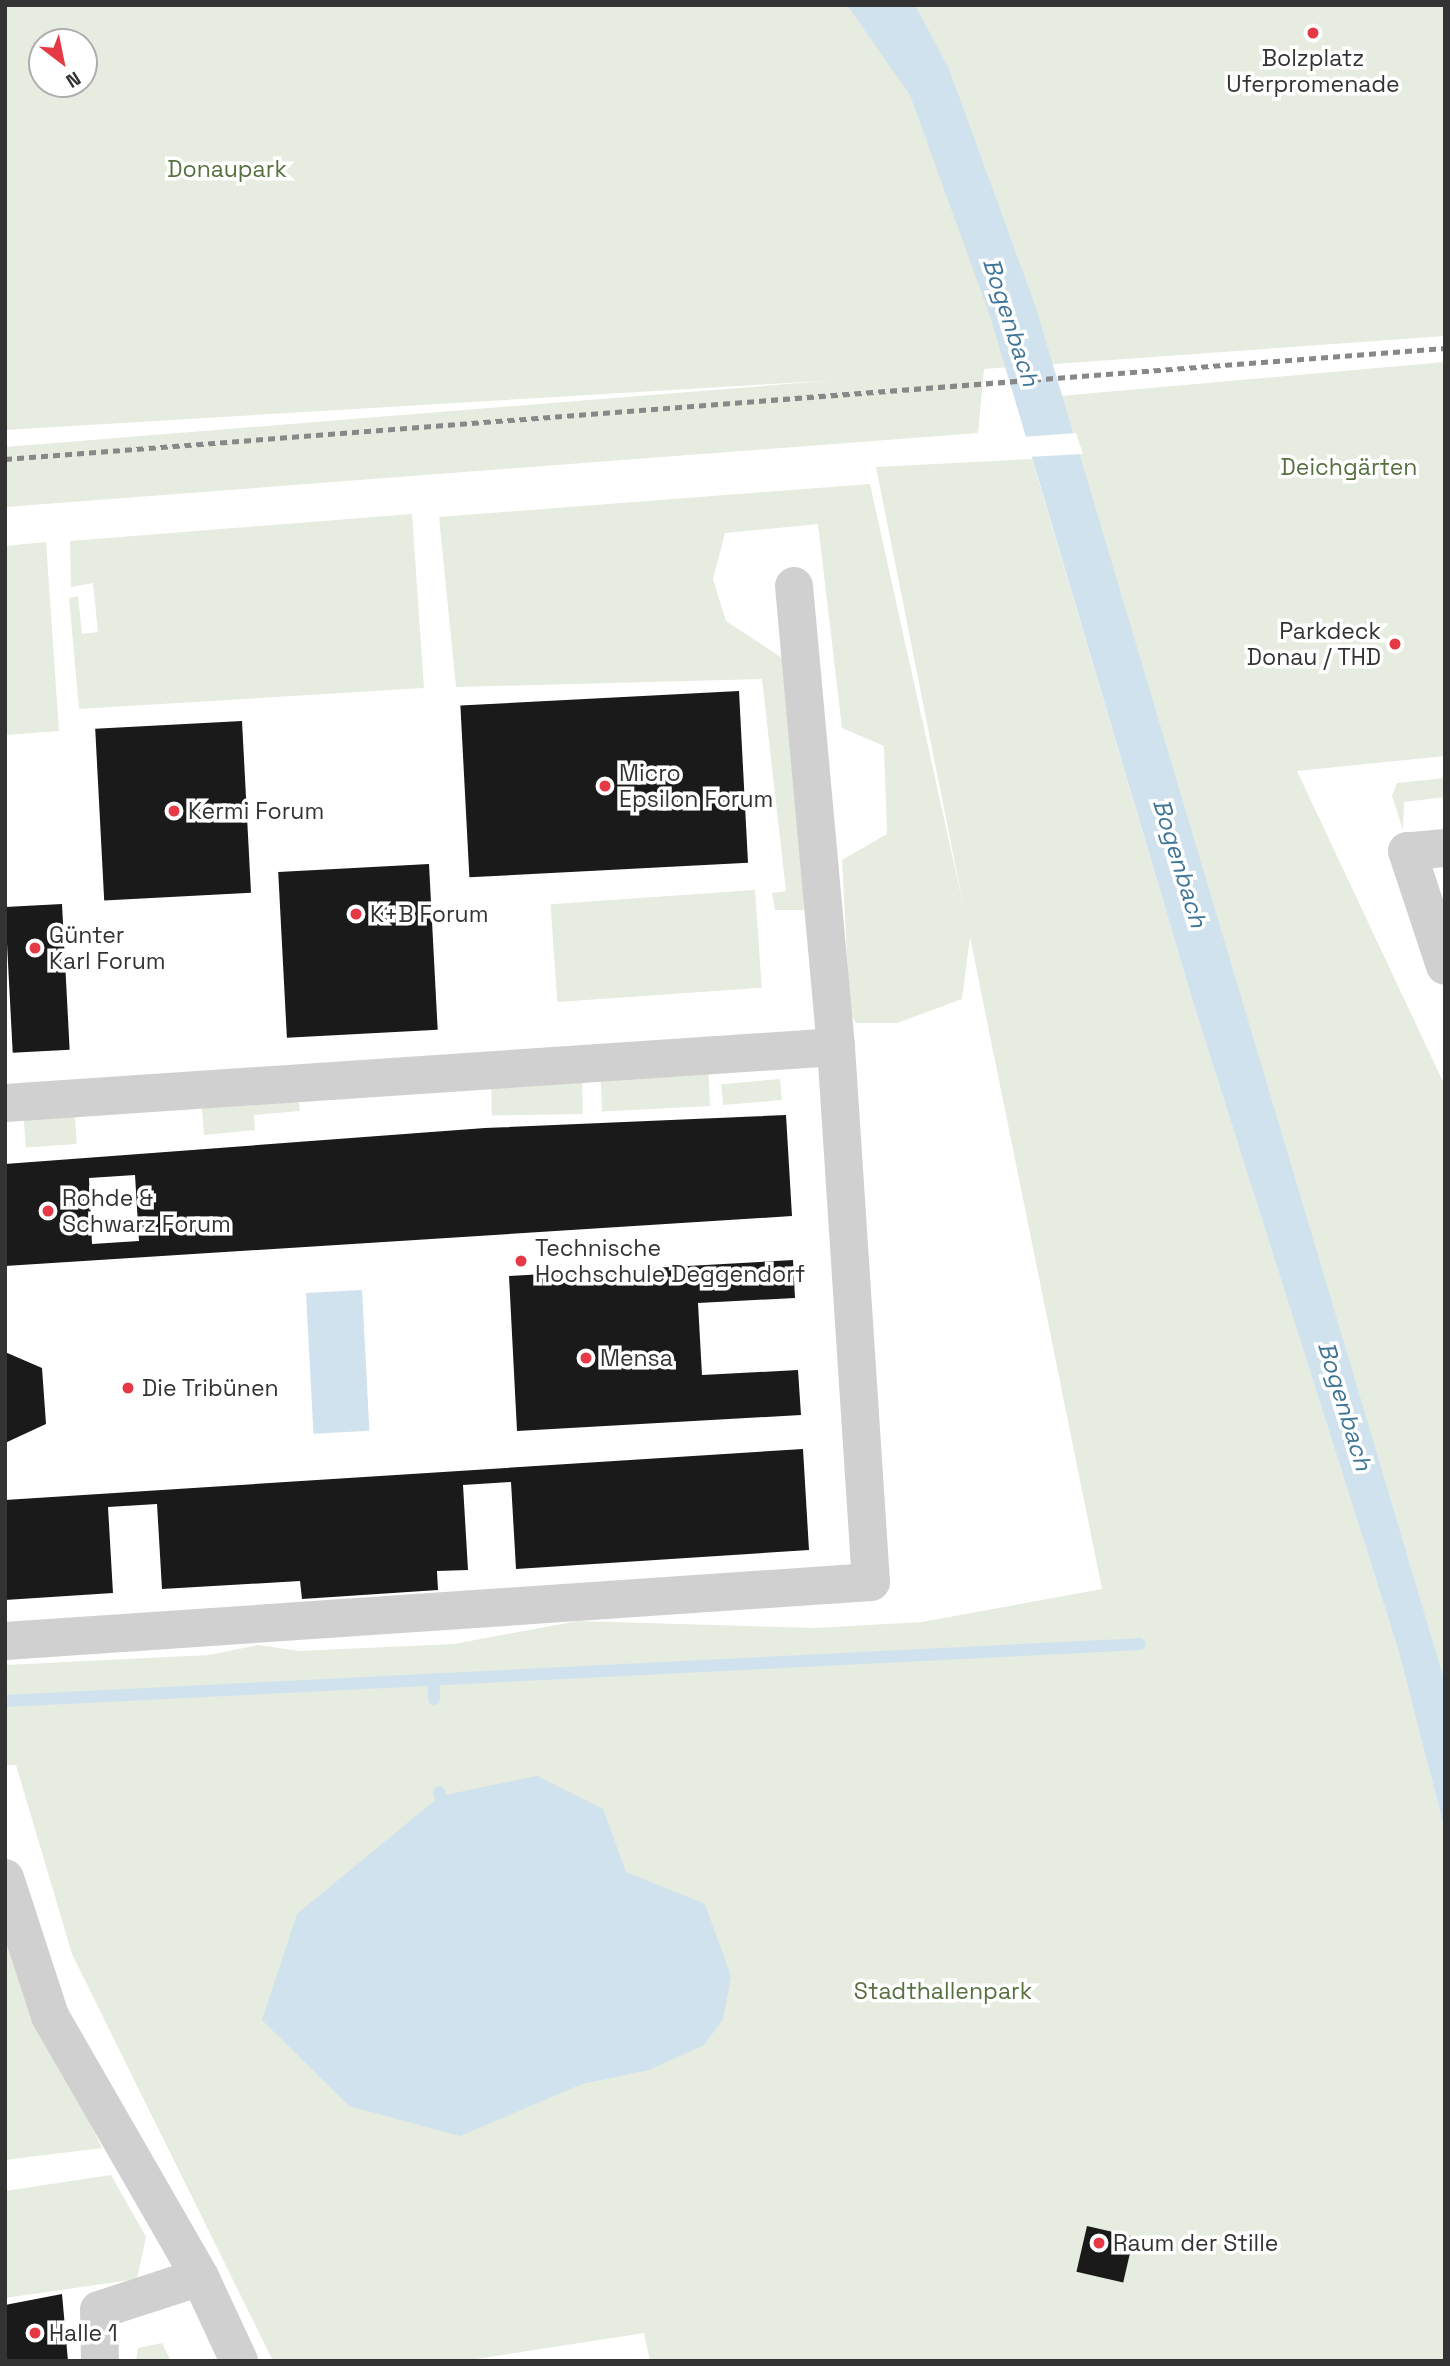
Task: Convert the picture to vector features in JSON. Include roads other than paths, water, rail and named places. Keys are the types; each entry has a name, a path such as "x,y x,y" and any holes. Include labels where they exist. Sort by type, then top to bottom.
{"lane":[{"path":"5,1641 871,1582 836,1047 794,586"},
{"path":"1445,848 1407,851 1445,967"},
{"path":"5,1103 836,1047"},
{"path":"5,1878 50,2017 200,2277 239,2361"},
{"path":"100,2361 99,2310 200,2277"}],"water":[{"name":"Bogenbach","path":"847,5 915,5 949,69 1036,308 1445,1682 1445,1831 1398,1649 1193,1002 991,319 910,95"},
{"path":"362,1290 369,1431 313,1434 306,1293"},
{"path":"537,1776 603,1809 626,1872 705,1904 731,1976 723,2019 704,2045 649,2070 582,2084 460,2136 349,2106 262,2020 297,1914 440,1796"}],"waterway":[{"path":"5,1701 1140,1644"},
{"path":"434,1679 434,1699"},
{"path":"439,1792 440,1796"}],"railway":[{"path":"5,459 1445,348"}],"place":[{"name":"Bolzplatz Uferpromenade","path":"1313,33"},
{"name":"Parkdeck Donau / THD","path":"1395,644"},
{"name":"Micro Epsilon Forum","path":"605,786"},
{"name":"Kermi Forum","path":"174,811"},
{"name":"K+B Forum","path":"356,914"},
{"name":"Günter Karl Forum","path":"35,948"},
{"name":"Rohde & Schwarz Forum","path":"48,1211"},
{"name":"Technische Hochschule Deggendorf","path":"521,1261"},
{"name":"Mensa","path":"586,1358"},
{"name":"Die Tribünen","path":"128,1388"},
{"name":"Raum der Stille","path":"1099,2243"},
{"name":"Halle 1","path":"35,2333"}],"park label":[{"name":"Donaupark","path":"227,169"},
{"name":"Deichgärten","path":"1349,467"},
{"name":"Stadthallenpark","path":"943,1991"}]}
